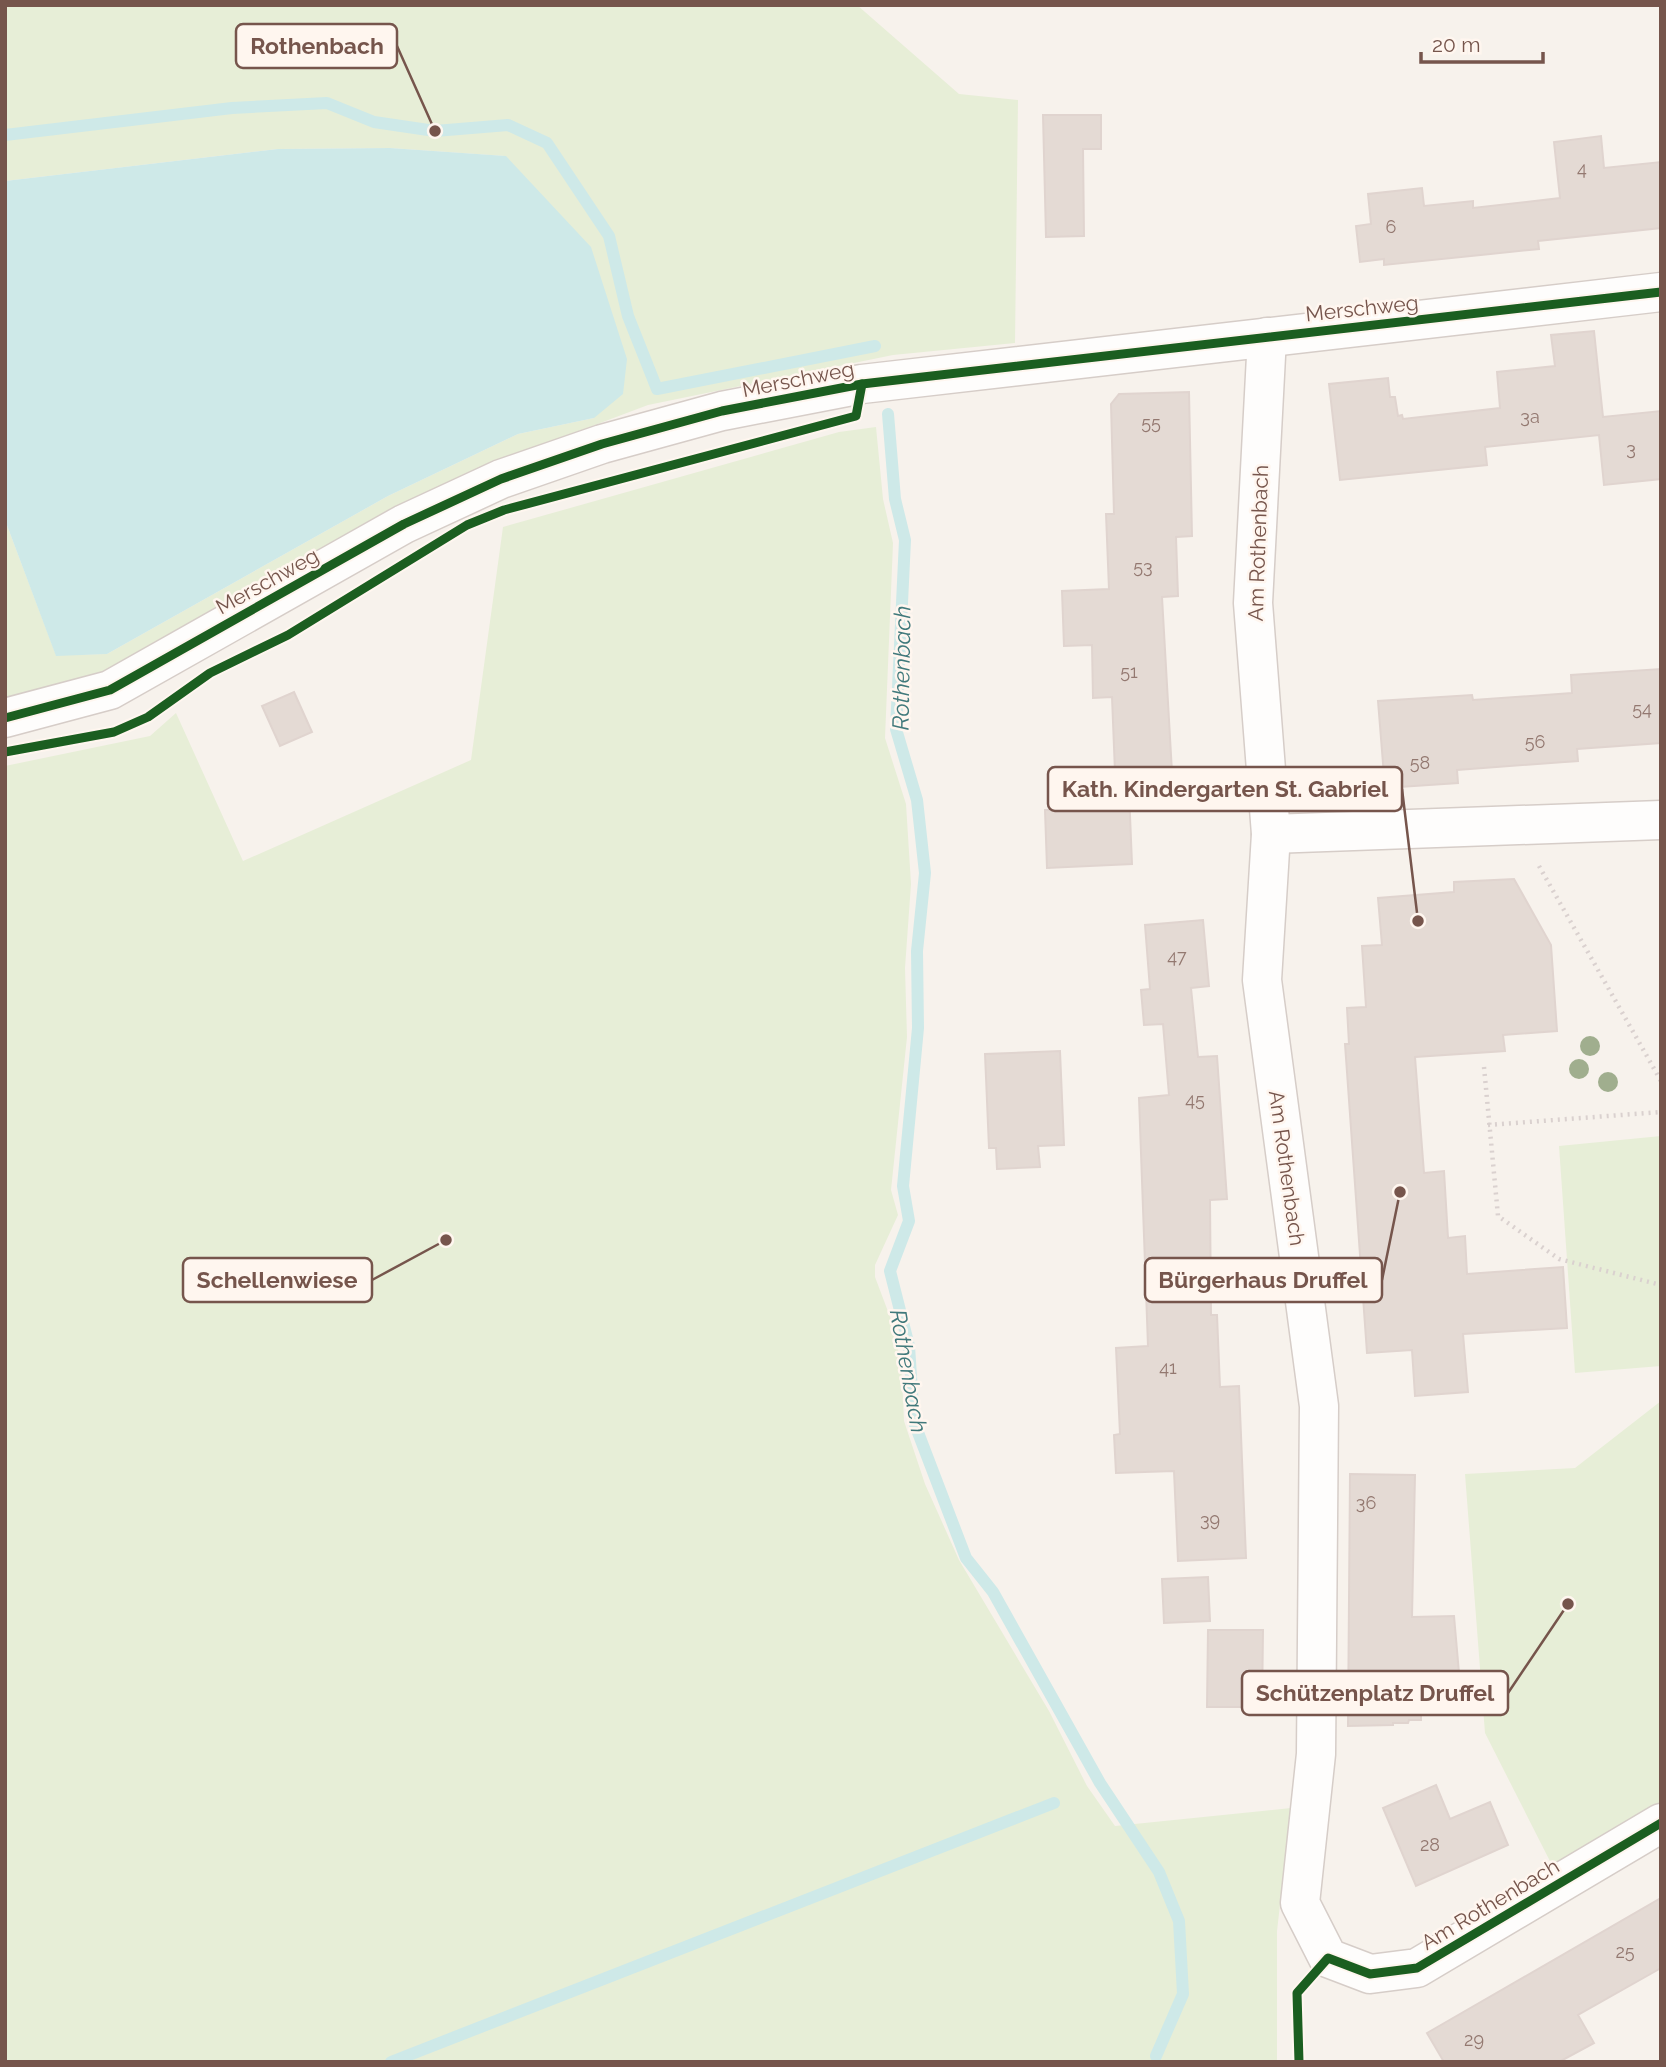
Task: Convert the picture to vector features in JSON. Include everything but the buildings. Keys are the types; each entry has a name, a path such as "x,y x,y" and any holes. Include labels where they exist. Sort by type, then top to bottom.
{"street":[{"name":"Merschweg","path":"5,718 110,690 404,524 501,479 601,444 722,411 862,384 1661,292"},
{"name":"Am Rothenbach","path":"1267,337 1253,603 1271,834 1262,981 1319,1406 1316,1754 1300,1903 1328,1958 1370,1974 1417,1968 1661,1823"},
{"path":"1271,834 1661,820"}],"path":[{"path":"1516,825 1661,1081"},
{"path":"1485,1067 1497,1216 1559,1259 1661,1285"},
{"path":"1488,1125 1661,1112"}],"green space":[{"path":"5,5 857,5 959,94 1018,100 1015,343 893,355 648,405 502,460 98,682 5,706 5,520 56,655 107,654 388,496 518,434 594,418 505,156 390,148 278,149 5,181"},
{"path":"876,427 883,499 893,543 885,738 906,804 911,884 905,968 907,1037 891,1190 898,1215 875,1265 875,1277 895,1330 902,1377 904,1421 925,1484 959,1560 1049,1711 1087,1786 1115,1826 1291,1808 1277,1931 1277,2062 5,2062 5,766 150,736 176,713 243,861 471,760 503,527 839,432"},
{"path":"1661,1136 1661,1366 1575,1373 1559,1146"},
{"path":"1661,1401 1661,1806 1556,1873 1485,1733 1465,1474 1575,1468"}],"water":[{"path":"390,148 506,156 591,247 627,359 623,394 594,418 518,434 388,496 107,654 56,656 5,520 5,181 278,149"}],"waterway":[{"name":"Rothenbach","path":"5,135 232,108 327,103 374,122 435,131 508,125 547,143 609,236 628,316 657,389 875,346"},
{"name":"Rothenbach","path":"888,414 895,499 905,540 896,729 917,800 925,873 917,951 918,1028 903,1186 909,1221 890,1271 909,1346 914,1422 966,1558 993,1592 1100,1783 1159,1872 1179,1921 1183,1994 1156,2056"},
{"path":"391,2062 1054,1803"}],"cycle path":[{"path":"5,718 110,690 404,524 501,479 602,444 722,411 862,384 1661,292"},
{"path":"5,752 114,732 148,717 210,673 288,635 467,525 504,510 856,416 862,384"},
{"path":"1299,2062 1297,1993 1328,1958 1370,1974 1417,1968 1661,1823"}],"place":[{"name":"Rothenbach","path":"435,131"},
{"name":"Kath. Kindergarten St. Gabriel","path":"1418,921"},
{"name":"Bürgerhaus Druffel","path":"1400,1192"},
{"name":"Schellenwiese","path":"446,1240"},
{"name":"Schützenplatz Druffel","path":"1568,1604"}]}
